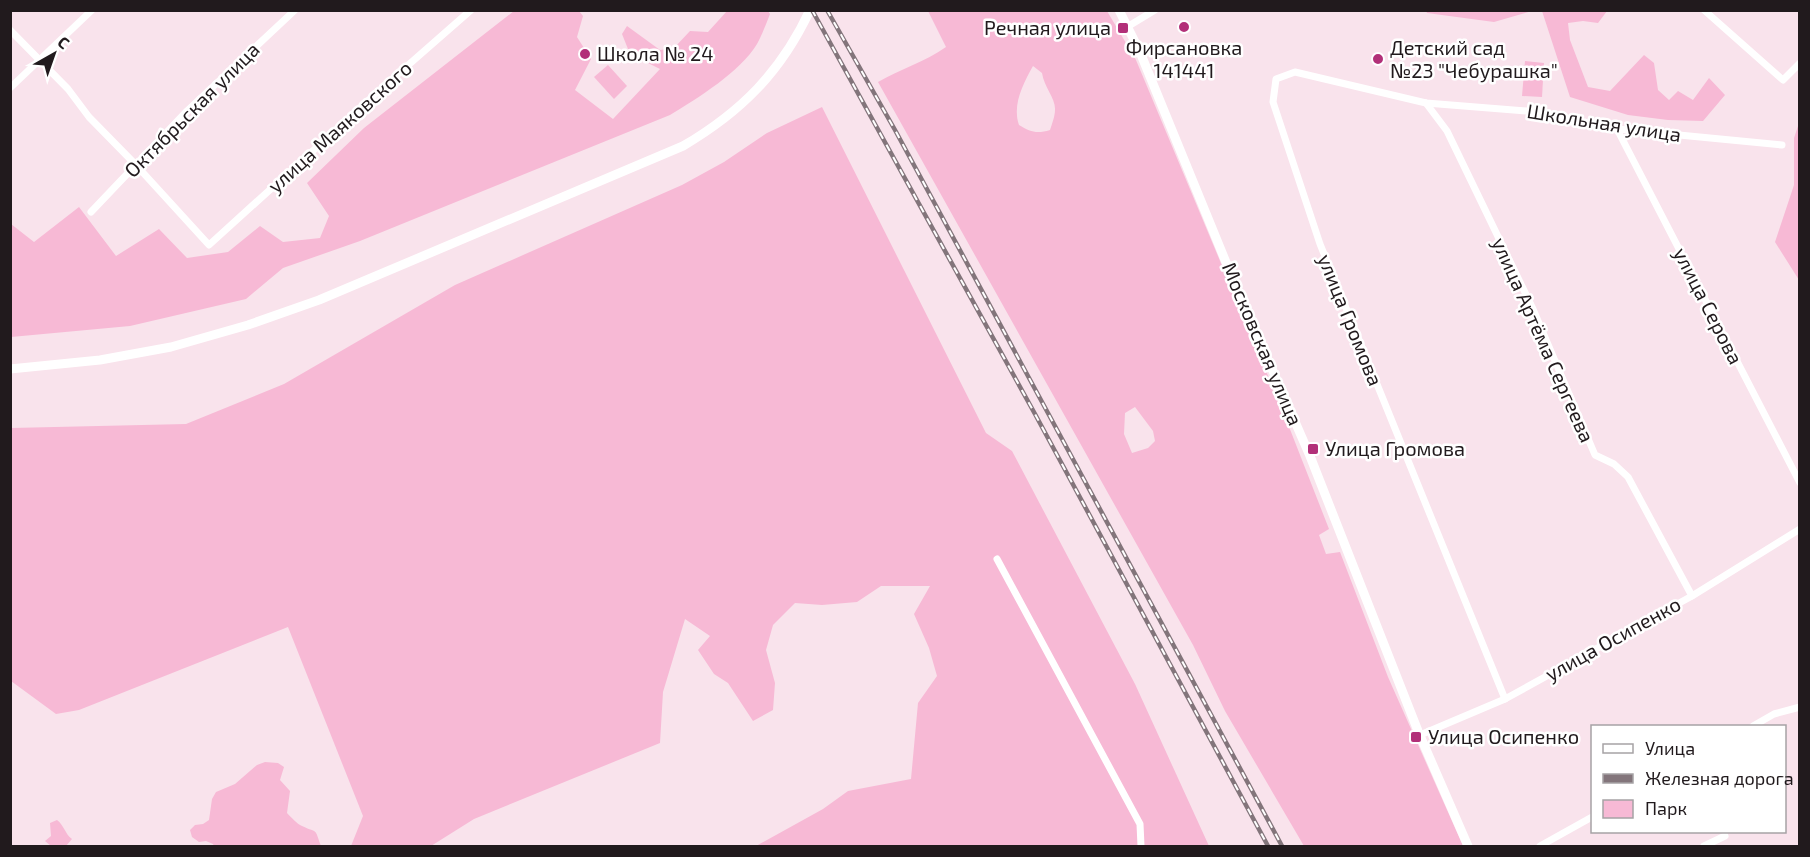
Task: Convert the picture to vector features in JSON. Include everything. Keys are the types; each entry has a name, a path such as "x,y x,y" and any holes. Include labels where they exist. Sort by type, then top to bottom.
{"street":[{"path":"10,88 92,10"},
{"name":"Октябрьская улица","path":"91,212 187,111 295,10"},
{"name":"улица Маяковского","path":"136,165 209,245 471,10"},
{"path":"10,369 100,360 171,347 248,325 319,300 640,165 712,129 738,109 773,72 801,29 810,10"},
{"name":"Московская улица","path":"1119,10 1140,52 1232,277 1310,456 1420,735 1468,846"},
{"path":"1127,27 1155,10"},
{"path":"1704,10 1783,80 1800,63"},
{"path":"10,30 68,89 89,117 136,165"},
{"name":"улица Громова","path":"1426,103 1295,72 1276,79 1273,102 1324,255 1505,699"},
{"name":"Школьная улица","path":"1426,103 1527,111 1617,129 1782,145"},
{"name":"улица Артёма Сергеева","path":"1426,103 1447,131 1533,309 1595,455 1614,465 1628,477 1692,596"},
{"name":"улица Серова","path":"1617,129 1800,483"},
{"name":"улица Осипенко","path":"1420,735 1505,699 1692,596 1800,530"},
{"path":"997,559 1140,824 1142,846"},
{"path":"1755,725 1774,714 1800,707"},
{"path":"1540,846 1591,819"},
{"path":"1704,846 1725,836"}],"green space":[{"path":"1426,10 1532,11 1494,22 1427,13"},
{"path":"514,11 579,11 583,16 577,37 591,59 575,90 613,119 660,69 630,54 622,34 627,26 660,50 674,48 690,31 708,32 727,11 768,11 770,14 757,44 740,65 718,84 670,115 360,241 283,268 246,299 130,326 11,337 11,224 34,242 79,207 116,256 159,229 187,258 228,252 260,226 283,242 320,238 329,216 307,183 364,128"},
{"path":"928,11 1107,11 1136,60 1284,414 1329,529 1319,535 1326,554 1340,552 1388,677 1463,846 1304,846 1225,711 1193,645 878,82 946,47","holes":["1033,66 1042,73 1055,106 1050,130 1041,132 1034,132 1019,125 1017,117 1020,95","1135,407 1153,431 1155,441 1148,448 1132,453 1124,434 1125,413"]},
{"path":"1542,11 1607,11 1598,23 1583,21 1568,23 1570,40 1588,87 1610,91 1644,55 1654,63 1658,90 1669,100 1678,91 1693,100 1709,78 1725,95 1703,121 1628,115 1570,97"},
{"path":"1525,61 1544,63 1542,97 1522,96"},
{"path":"608,65 627,86 614,99 594,77"},
{"path":"822,107 986,433 1012,451 1135,684 1209,846 756,846 823,809 848,791 911,779 918,703 937,676 929,648 914,614 930,586 881,586 857,602 822,605 795,603 773,625 766,650 775,683 773,710 753,721 728,683 714,674 698,650 710,636 685,619 663,692 660,743 474,819 431,846 351,846 363,816 288,627 79,710 56,714 11,681 11,428 186,424 284,384 455,285 682,185 724,162 767,133"},
{"path":"1799,123 1799,280 1775,242 1794,185 1794,138"},
{"path":"265,762 278,763 284,767 280,780 290,791 287,813 300,825 315,832 321,846 214,846 206,841 199,842 192,837 190,830 195,825 209,820 212,799 216,792 235,784 257,765"},
{"path":"57,820 72,839 66,846 51,846 45,841 51,836 50,823"}],"railway":[{"path":"812,10 1035,414 1268,846"},
{"path":"827,10 895,130 1282,846"}],"place":[{"name":"Фирсановка 141441","path":"1184,27"},
{"name":"Речная улица","path":"1123,28"},
{"name":"Школа № 24","path":"585,54"},
{"name":"Детский сад №23 \"Чебурашка\"","path":"1378,59"},
{"name":"Улица Громова","path":"1313,449"},
{"name":"Улица Осипенко","path":"1416,737"}]}
